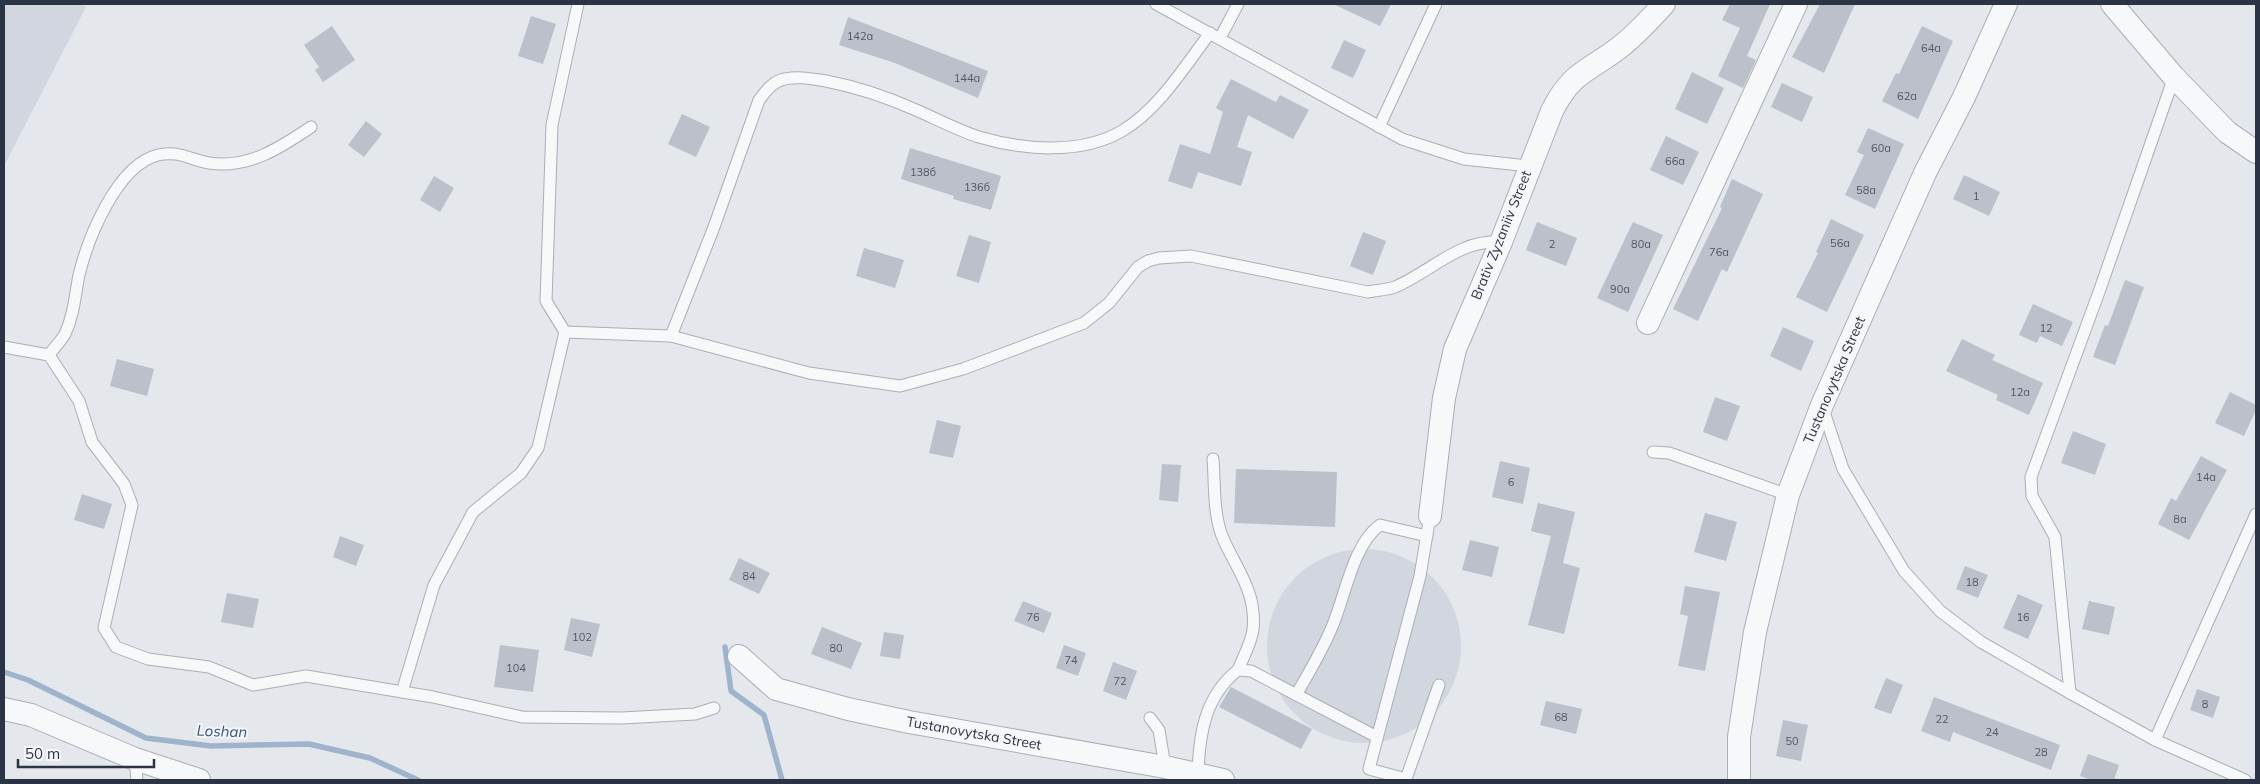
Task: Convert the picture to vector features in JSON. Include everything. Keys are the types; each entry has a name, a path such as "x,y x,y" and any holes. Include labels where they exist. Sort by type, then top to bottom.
{"street":[{"name":"Brativ Zyzaniiv Street","path":"1429,526 1449,368 1455,348 1501,242 1529,166 1562,91 1574,77 1620,47 1664,4"},
{"path":"1648,323 1796,4"},
{"name":"Tustanovytska Street","path":"1739,780 1739,737 1755,632 1788,495 1822,406 1925,173 1964,97 2006,4"},
{"path":"2112,4 2174,77 2227,132 2256,152"},
{"name":"Tustanovytska Street","path":"739,656 776,689 848,709 908,722 1165,766 1223,780"},
{"path":"4,709 31,715 136,770 199,780"}],"lane":[{"path":"402,692 434,585 473,512 521,473 538,448 565,332 546,301 552,124 578,4"},
{"path":"1156,4 1402,139 1464,159 1529,166"},
{"path":"671,336 714,228 759,100 770,86 783,79 805,77 836,83 874,94 981,137 1050,148 1080,145 1106,139 1138,121 1215,35 1238,4"},
{"path":"1379,127 1436,4"},
{"path":"2070,693 2055,537 2032,496 2031,477 2099,292 2174,77"},
{"path":"49,355 65,334 75,306 79,276 91,234 122,183 135,168 156,156 175,152 210,163 249,161 277,150 310,127"},
{"path":"565,332 671,336 809,373 900,386 963,369 1084,322 1109,303 1138,267 1148,261 1159,258 1191,256 1368,292 1394,288 1460,248 1488,241 1501,242"},
{"path":"4,347 49,355 79,401 92,442 124,484 132,505 104,628 116,647 148,659 209,667 253,685 306,676 402,692 522,717 631,717 695,714 714,708"},
{"path":"1822,406 1843,469 1904,571 1940,611 1981,642 2070,693 2155,740 2245,780"},
{"path":"1653,452 1669,453 1788,495"},
{"path":"1198,774 1198,748 1210,704 1224,681 1238,670 1253,631 1252,603 1246,582 1222,535 1217,516 1213,459"},
{"path":"2155,740 2256,514"},
{"path":"1296,695 1329,634 1369,532 1380,525 1429,526 1420,576 1369,769 1408,780 1439,684"},
{"path":"1238,670 1251,671 1377,737"},
{"path":"1150,718 1159,730 1165,766"}],"shaded area":[{"path":"4,4 81,4 86,7 4,166"},
{"path":"1354,549 1374,549 1410,560 1433,577 1445,592 1454,609 1461,636 1461,656 1454,683 1445,700 1433,715 1418,727 1401,736 1374,743 1354,743 1318,732 1302,721 1289,708 1278,692 1271,674 1267,656 1267,636 1278,600 1289,584 1302,571 1318,560 1336,553"}],"building":[{"path":"1333,4 1391,4 1380,26"},
{"path":"1730,4 1770,4 1747,56 1756,60 1743,88 1718,76 1740,28 1722,20"},
{"path":"1820,4 1855,4 1824,73 1792,57"},
{"path":"531,16 556,24 543,64 518,56"},
{"path":"848,17 988,71 978,98 895,63 839,45"},
{"path":"332,26 355,60 323,82 315,70 319,67 304,45"},
{"path":"1922,26 1953,41 1918,119 1882,101 1896,73 1899,74"},
{"path":"1344,40 1366,50 1353,78 1331,68"},
{"path":"1692,72 1724,88 1707,124 1675,109"},
{"path":"1231,79 1276,102 1280,95 1309,110 1293,139 1248,115 1237,147 1252,152 1241,186 1198,172 1192,189 1168,181 1180,144 1210,154 1223,112 1216,108"},
{"path":"1782,83 1813,97 1802,122 1771,107"},
{"path":"682,114 710,127 696,157 668,144"},
{"path":"366,121 382,134 364,157 348,145"},
{"path":"1868,128 1904,144 1875,209 1845,195 1864,155 1857,152"},
{"path":"1666,136 1699,152 1683,185 1650,170"},
{"path":"910,148 1001,176 991,210 953,199 954,196 901,179"},
{"path":"1964,175 2000,192 1989,216 1953,199"},
{"path":"434,176 454,188 440,212 420,200"},
{"path":"1732,179 1763,194 1727,272 1722,269 1698,321 1673,309 1722,208 1720,207"},
{"path":"1831,219 1864,235 1827,312 1796,297 1818,253 1816,252"},
{"path":"1537,222 1577,238 1566,266 1526,250"},
{"path":"1633,222 1663,235 1628,312 1597,298"},
{"path":"1363,232 1386,241 1373,275 1350,266"},
{"path":"969,235 991,242 979,283 956,276"},
{"path":"864,248 904,260 895,288 856,276"},
{"path":"2125,280 2144,287 2115,365 2093,357 2105,325 2108,326"},
{"path":"2033,304 2073,322 2062,346 2040,336 2037,343 2019,335"},
{"path":"1783,327 1814,341 1801,371 1770,356"},
{"path":"1962,339 1995,355 1992,360 2043,383 2029,415 1996,400 1998,395 1946,371"},
{"path":"117,359 154,369 147,396 110,386"},
{"path":"2230,392 2256,405 2256,410 2244,436 2215,423"},
{"path":"1715,397 1740,406 1727,441 1703,432"},
{"path":"937,420 961,426 953,458 929,453"},
{"path":"2073,431 2106,444 2095,475 2061,463"},
{"path":"2201,456 2227,470 2189,540 2158,524 2171,498 2176,501"},
{"path":"1500,461 1530,468 1523,504 1492,497"},
{"path":"1162,464 1181,465 1178,502 1159,500"},
{"path":"1236,469 1337,472 1335,527 1234,523"},
{"path":"82,494 112,504 104,529 74,520"},
{"path":"1538,503 1575,512 1563,563 1580,568 1564,634 1528,625 1551,536 1531,531"},
{"path":"1705,513 1737,522 1726,561 1694,552"},
{"path":"340,536 364,545 356,566 333,557"},
{"path":"1470,540 1499,547 1492,577 1462,570"},
{"path":"739,558 770,573 759,594 729,580"},
{"path":"1965,566 1988,575 1978,598 1956,589"},
{"path":"1685,586 1720,592 1705,671 1678,666 1688,616 1680,614"},
{"path":"227,593 259,599 253,628 221,622"},
{"path":"2018,594 2043,605 2028,639 2003,628"},
{"path":"1023,601 1052,613 1044,633 1014,621"},
{"path":"2089,601 2115,607 2109,635 2082,629"},
{"path":"571,618 600,624 592,657 564,650"},
{"path":"822,627 862,643 851,669 811,654"},
{"path":"884,632 904,635 900,659 880,656"},
{"path":"500,645 539,650 533,692 494,687"},
{"path":"1064,645 1086,653 1078,676 1056,668"},
{"path":"1113,662 1137,671 1126,700 1103,691"},
{"path":"1886,678 1903,685 1891,714 1874,708"},
{"path":"1231,687 1312,729 1301,749 1219,707"},
{"path":"2197,689 2220,697 2213,718 2190,710"},
{"path":"1934,697 2060,745 2051,770 1953,732 1950,742 1921,731"},
{"path":"1546,701 1582,709 1576,734 1540,725"},
{"path":"1783,720 1808,725 1801,761 1776,756"},
{"path":"2088,754 2119,765 2114,780 2091,780 2080,776"}],"waterway":[{"path":"725,647 731,691 764,715 782,780"},
{"name":"Loshan","path":"4,672 28,680 146,738 211,746 309,744 370,758 418,780"}]}
